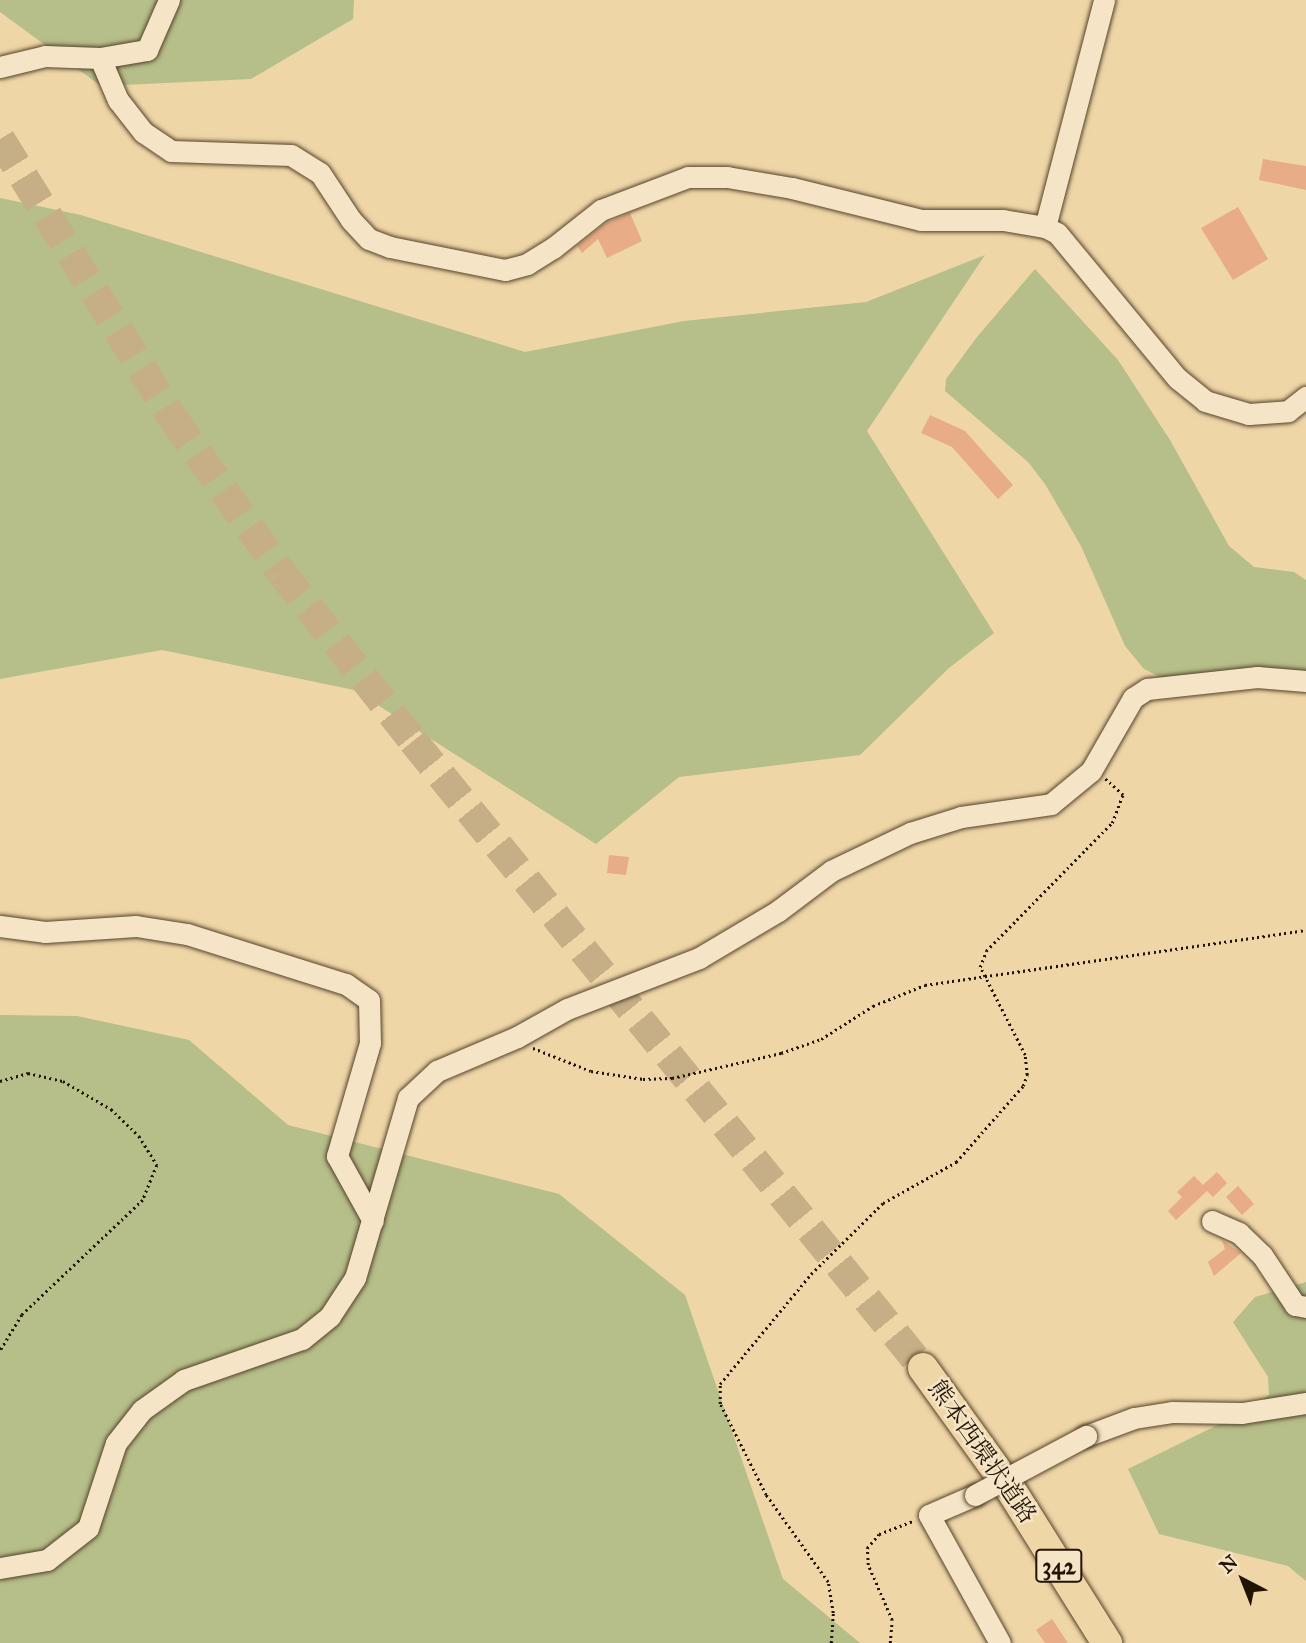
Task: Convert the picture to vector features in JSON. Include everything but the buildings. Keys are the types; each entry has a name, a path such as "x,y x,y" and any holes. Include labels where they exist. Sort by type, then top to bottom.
{"highway":[{"name":"熊本西環状道路","path":"923,1368 1011,1490 1107,1643"},
{"path":"1011,1490 1096,1643"},
{"path":"1011,1490 1127,1643"}],"street":[{"path":"0,67 46,56 100,58 148,50 169,0"},
{"path":"1045,227 1104,0"},
{"path":"100,58 118,100 135,122 171,151 291,155 320,173 351,220 369,239 505,270 527,264 601,210 688,177 727,177 792,188 921,220 1003,220 1045,227 1058,233 1177,379 1205,401 1249,414 1288,411 1306,397"},
{"path":"0,1568 47,1560 88,1528 116,1443 142,1410 184,1380 303,1339 330,1316 355,1278 408,1098 437,1071 517,1037 566,1009 720,947 831,871 910,833 961,817 1051,804 1091,771 1133,698 1147,689 1257,677 1306,681"},
{"path":"0,926 45,932 136,926 187,934 325,976 369,1000 370,1043 337,1156 373,1221"},
{"path":"1212,1221 1239,1233 1262,1255 1295,1305 1306,1307"},
{"path":"1000,1643 929,1515 975,1495 1086,1436 1134,1418 1172,1412 1242,1413 1306,1403"}],"path":[{"path":"831,1643 833,1614 828,1582 766,1495 720,1404 720,1384 811,1274 883,1203 956,1162 1023,1086 1027,1075 1025,1055 983,978 980,967 985,951 1112,823 1123,795 1091,771"},
{"path":"517,1037 540,1053 591,1071 672,1078 781,1053 821,1039 873,1006 925,985 1306,930"},
{"path":"0,1081 29,1073 64,1081 111,1109 139,1136 157,1165 143,1200 22,1315 0,1351"},
{"path":"890,1643 892,1620 869,1565 867,1548 879,1534 929,1515"}],"green space":[{"path":"0,0 354,0 353,19 251,79 101,86 0,12"},
{"path":"0,198 81,215 525,352 684,321 866,302 985,255 867,431 994,633 949,668 860,755 679,777 596,844 354,690 162,650 0,679"},
{"path":"1035,269 1118,360 1170,440 1229,546 1254,567 1294,572 1306,580 1306,676 1166,680 1144,669 1125,646 1081,546 1045,484 1028,462 945,391 946,379 977,337"},
{"path":"0,1015 77,1016 189,1040 288,1125 559,1194 685,1295 783,1579 860,1643 0,1643"},
{"path":"1306,1282 1306,1581 1288,1566 1159,1534 1128,1469 1242,1413 1269,1395 1268,1377 1233,1322 1255,1297"}],"tunnel":[{"path":"0,139 172,417 281,572 413,741 923,1368"}]}
